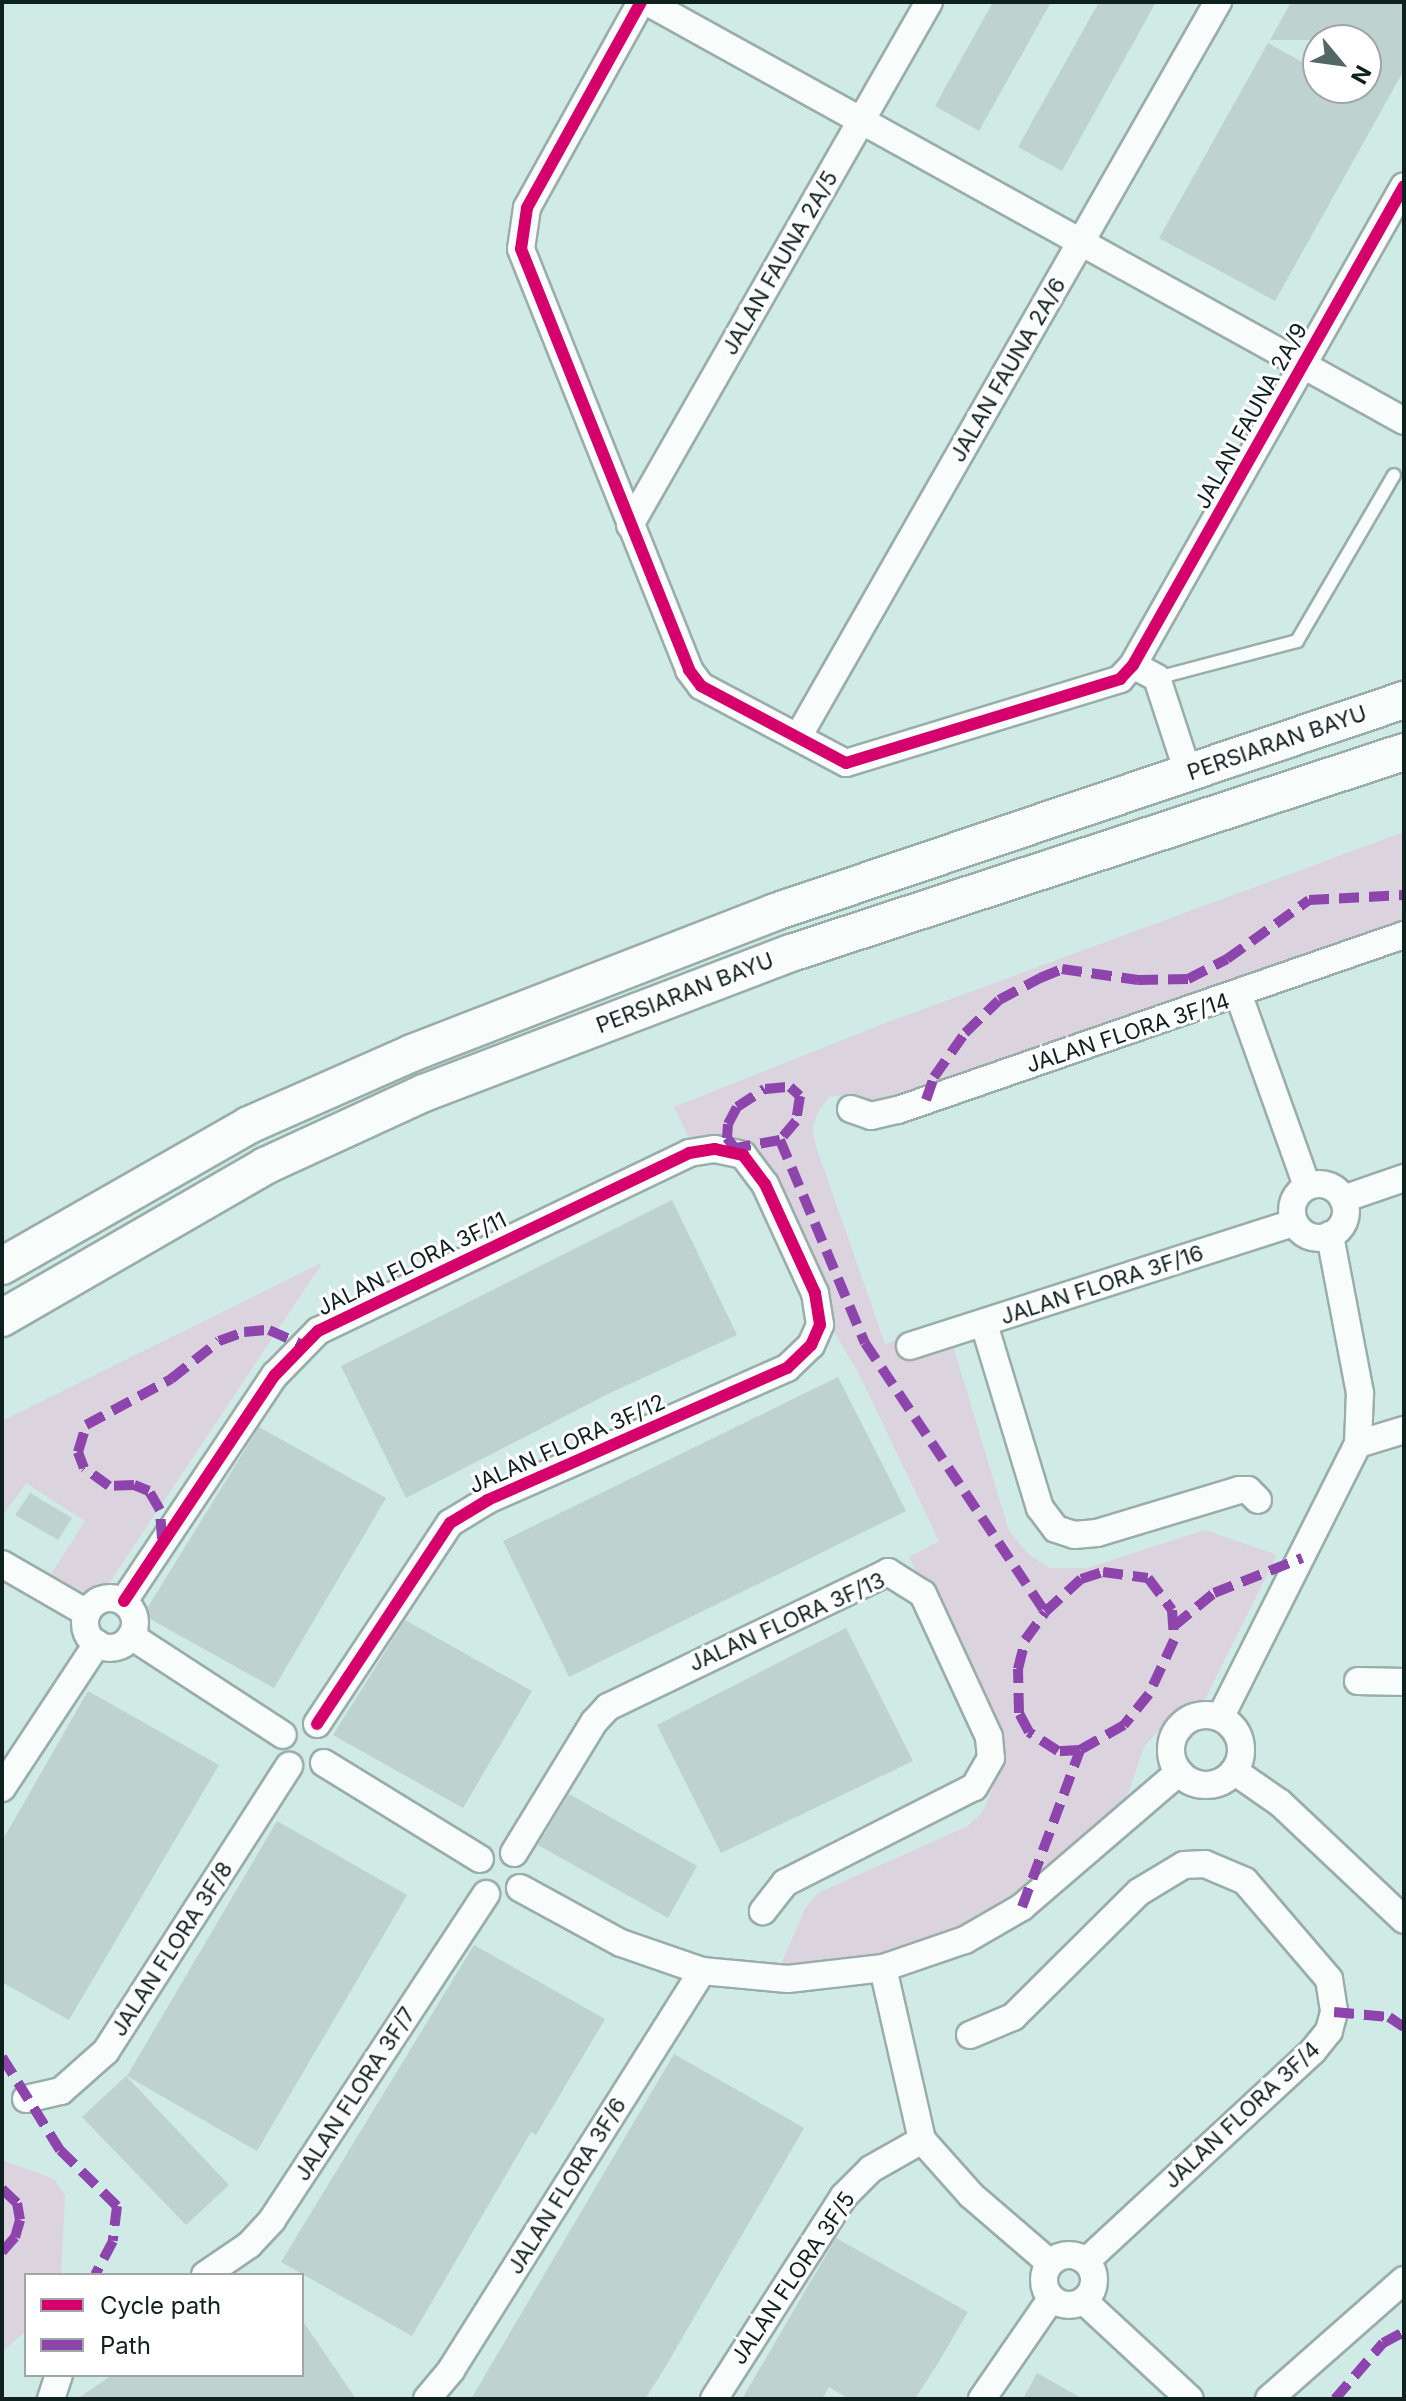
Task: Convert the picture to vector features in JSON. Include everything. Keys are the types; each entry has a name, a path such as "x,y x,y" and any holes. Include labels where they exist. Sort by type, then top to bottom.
{"main road":[{"name":"PERSIARAN BAYU","path":"2,1266 249,1125 412,1053 775,912 1404,700"},
{"name":"PERSIARAN BAYU","path":"2,1318 265,1166 424,1093 791,953 1404,752"}],"street":[{"path":"1188,773 1157,678 1133,665 1112,682 854,764 701,686 689,670 521,249 527,208 644,2 1404,421"},
{"name":"JALAN FAUNA 2A/5","path":"630,525 929,2"},
{"name":"JALAN FAUNA 2A/6","path":"798,737 1218,2"},
{"name":"JALAN FAUNA 2A/9","path":"1133,665 1404,186"},
{"name":"JALAN FLORA 3F/14","path":"851,1109 871,1116 898,1110 1239,996 1404,935"},
{"path":"1239,996 1307,1186"},
{"name":"JALAN FLORA 3F/11","path":"124,1601 275,1375 318,1331 701,1150 743,1155 765,1184 790,1237"},
{"path":"1343,1199 1404,1178"},
{"path":"1328,1185 1343,1199 1344,1220 1330,1235 1310,1236 1294,1223 1293,1202 1307,1186 1328,1185"},
{"name":"JALAN FLORA 3F/16","path":"910,1346 1294,1223"},
{"path":"1220,1718 1358,1444 1360,1393 1330,1235"},
{"name":"JALAN FLORA 3F/12","path":"317,1724 450,1523 488,1500 787,1368 805,1353 816,1335 820,1314 790,1237"},
{"path":"984,1324 1040,1508 1056,1529 1074,1535 1097,1533 1239,1490 1248,1490 1258,1500"},
{"path":"1358,1444 1404,1430"},
{"path":"2,1564 87,1613"},
{"name":"JALAN FLORA 3F/13","path":"514,1853 594,1722 608,1707 888,1572 923,1594 989,1737 991,1758 974,1787 785,1883 763,1911"},
{"path":"99,1601 124,1601 135,1621 131,1636 112,1648 97,1644 86,1631 87,1613 99,1601"},
{"path":"131,1636 283,1735"},
{"path":"2,1788 97,1644"},
{"path":"1358,1681 1404,1682"},
{"path":"1199,1716 1220,1718 1238,1737 1241,1754 1234,1771 1207,1785 1179,1772 1171,1753 1176,1734 1199,1716"},
{"path":"298,1722 317,1724 329,1737 324,1763 307,1772 289,1766 280,1751 283,1735 298,1722"},
{"path":"324,1763 480,1859"},
{"name":"JALAN FLORA 3F/8","path":"26,2099 61,2091 106,2051 289,1766"},
{"path":"1234,1771 1280,1803 1404,1920"},
{"path":"520,1888 621,1943 702,1971 788,1979 883,1968 965,1940 1022,1907 1179,1772"},
{"path":"496,1849 514,1853 524,1869 520,1888 504,1898 486,1894 476,1878 480,1859 496,1849"},
{"name":"JALAN FLORA 3F/4","path":"970,2035 1013,2017 1139,1892 1184,1865 1205,1864 1245,1881 1329,1979 1334,2012 1329,2031 1313,2051 1086,2261"},
{"name":"JALAN FLORA 3F/7","path":"208,2273 249,2245 272,2220 486,1894"},
{"path":"883,1968 922,2140 971,2195 1050,2263"},
{"name":"JALAN FLORA 3F/6","path":"427,2399 451,2370 702,1971"},
{"name":"JALAN FLORA 3F/5","path":"714,2399 844,2196 871,2169 922,2140"},
{"path":"1072,2255 1086,2261 1094,2277 1084,2301 1067,2306 1051,2299 1044,2277 1050,2263 1072,2255"},
{"path":"1269,2399 1404,2280"},
{"path":"982,2399 1051,2299"},
{"path":"1084,2301 1190,2399"},
{"path":"51,2399 58,2377"}],"lane":[{"path":"1157,678 1297,641 1394,475"}],"shaded area":[{"path":"1404,832 1404,922 880,1105 844,1095 829,1097 819,1110 812,1129 817,1149 885,1344 947,1326 1009,1531 1028,1554 1049,1568 1088,1568 1205,1530 1277,1555 1205,1699 1169,1720 1145,1745 1127,1796 1011,1900 933,1945 776,1976 805,1909 818,1893 968,1826 982,1813 1003,1764 998,1738 909,1557 939,1541 859,1374 811,1292 756,1170 695,1150 674,1107 883,1024"},
{"path":"323,1262 109,1583 90,1595 50,1576 85,1521 26,1483 2,1517 2,1421"},
{"path":"2,2160 54,2179 65,2195 61,2273 24,2273 24,2333 2,2352"}],"building":[{"path":"993,2 1051,2 979,131 935,106"},
{"path":"1099,2 1156,2 1062,171 1018,147"},
{"path":"1291,2 1404,2 1404,70 1275,301 1159,238 1268,43 1302,62 1302,104 1382,104 1382,24 1302,24 1302,40 1270,40"},
{"path":"672,1200 737,1335 612,1392 406,1498 341,1366"},
{"path":"838,1377 906,1511 569,1677 503,1541"},
{"path":"259,1427 386,1498 274,1688 143,1615"},
{"path":"30,1493 72,1518 58,1540 15,1515"},
{"path":"405,1620 532,1691 463,1808 333,1735"},
{"path":"846,1628 913,1761 721,1853 657,1725"},
{"path":"88,1691 219,1765 69,2020 2,1982 2,1841"},
{"path":"569,1794 697,1866 668,1918 538,1845"},
{"path":"277,1821 407,1895 257,2151 127,2076"},
{"path":"474,1945 605,2019 536,2135 531,2132 412,2336 281,2262"},
{"path":"674,2054 804,2128 663,2371 645,2399 471,2399"},
{"path":"126,2076 229,2185 186,2225 82,2117"},
{"path":"836,2238 968,2312 915,2399 849,2399 829,2387 822,2399 742,2399"},
{"path":"304,2323 356,2399 77,2399 109,2377 304,2377"},
{"path":"1037,2373 1083,2399 1023,2399"}],"marked path":[{"path":"926,1100 934,1077 965,1033 999,1000 1040,978 1062,969 1138,980 1188,979 1227,959 1309,900 1404,895"},
{"path":"780,1140 735,1148 727,1138 728,1124 737,1107 765,1089 790,1087 800,1096 796,1121 780,1140 865,1343 1045,1612"},
{"path":"162,1539 160,1510 149,1491 134,1485 109,1486 84,1468 78,1452 86,1425 171,1379 219,1341 244,1332 269,1330 302,1345"},
{"path":"1174,1626 1214,1593 1302,1558"},
{"path":"1103,1572 1148,1578 1172,1610 1174,1640 1149,1694 1124,1725 1080,1750 1058,1751 1029,1732 1019,1713 1018,1669 1025,1640 1045,1612 1081,1579 1103,1572"},
{"path":"1022,1907 1080,1750"},
{"path":"1334,2012 1389,2017 1404,2027"},
{"path":"2,2057 60,2150 117,2206 113,2241 96,2273"},
{"path":"2,2189 17,2203 20,2220 15,2237 2,2252"},
{"path":"1335,2399 1383,2343 1404,2332"}],"cycle path":[{"path":"641,2 527,208 521,249 689,670 701,686 846,763 1120,679 1133,665 1404,186"},
{"path":"124,1601 275,1375 318,1331 689,1153 715,1149 743,1155 765,1184 815,1293 820,1325 811,1345 787,1368 488,1500 450,1523 317,1724"}]}
